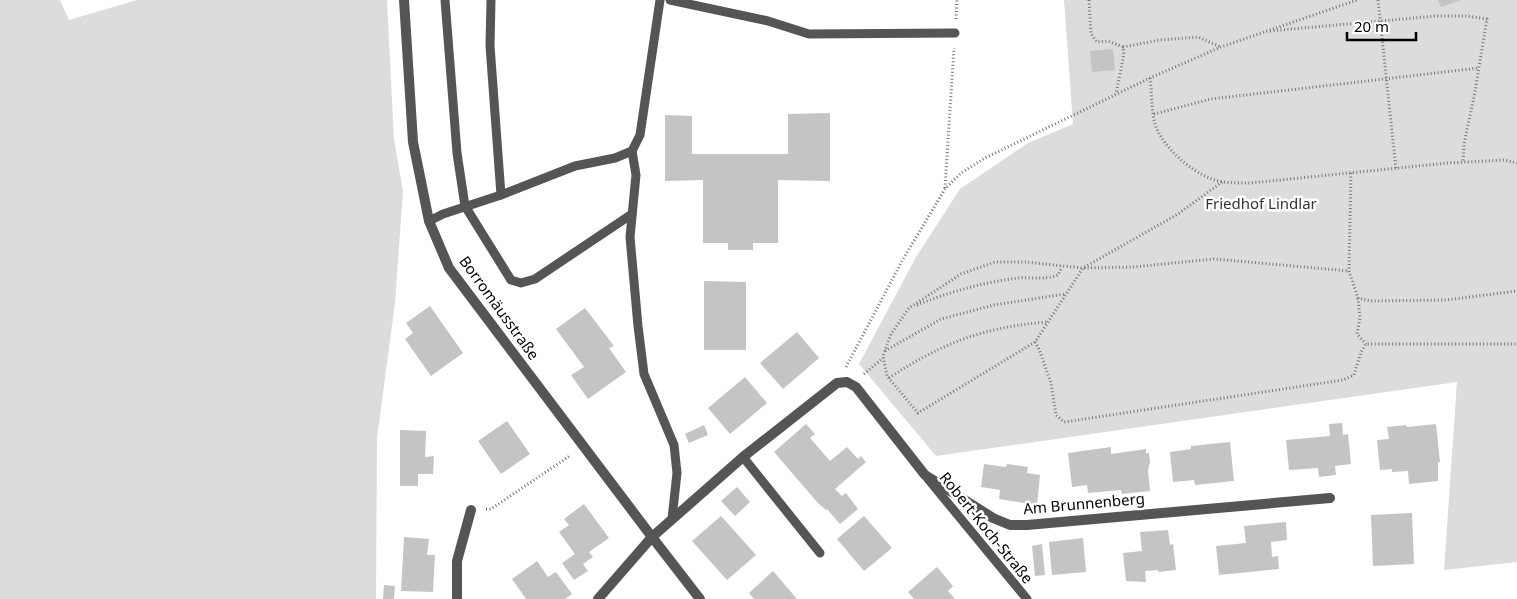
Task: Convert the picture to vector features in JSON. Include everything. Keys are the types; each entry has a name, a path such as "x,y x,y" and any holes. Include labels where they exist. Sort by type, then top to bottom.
{"street":[{"name":"Borromäusstraße","path":"404,0 413,142 429,221 450,268 700,599"},
{"path":"598,599 652,537 672,519 837,383 847,382 851,384"},
{"name":"Am Brunnenberg","path":"851,384 856,387 925,475 993,518 1010,524 1027,525 1330,498"},
{"path":"457,599 457,561 471,510"}],"lane":[{"path":"445,0 456,143 465,206 512,280 521,283 536,279 632,214"},
{"path":"491,0 490,46 500,195"},
{"path":"660,0 640,135 632,151 636,175 630,237 644,374 674,445 677,473 672,519"},
{"path":"670,0 768,21 809,34 955,33"},
{"path":"429,221 443,214 500,195 575,166 615,158 632,151"},
{"path":"744,458 820,553"},
{"name":"Robert-Koch-Straße","path":"925,475 1027,599"}],"path":[{"path":"945,189 957,0"},
{"path":"1089,0 1091,34 1097,42 1108,41 1123,47 1160,40 1198,37 1221,47"},
{"path":"837,383 902,261 945,189 961,174 986,158 1150,78 1221,47 1357,0"},
{"path":"1378,0 1396,169"},
{"path":"1266,32 1436,16 1467,16 1487,19 1464,144 1463,162"},
{"path":"1116,95 1124,54 1123,47"},
{"path":"1154,114 1211,99 1479,68"},
{"path":"1150,78 1155,124 1166,145 1184,163 1206,176 1222,182 1250,183 1463,162 1504,160 1517,163"},
{"path":"1350,173 1349,272 1358,298 1360,318 1357,334 1366,344 1517,344"},
{"path":"1222,182 1178,214 1083,268 1034,342 918,413 889,378 883,358 884,351 891,334 910,308 961,274 995,262 1026,262 1083,268 1133,267 1214,259 1349,272"},
{"path":"910,308 944,295 986,284 1020,278 1051,278 1058,275 1062,267"},
{"path":"1358,298 1371,301 1446,300 1517,291"},
{"path":"884,351 941,319 994,305 1066,294"},
{"path":"889,378 914,361 952,342 1022,324 1048,322"},
{"path":"1034,342 1039,349 1050,383 1056,415 1064,422 1343,380 1354,375 1366,344"},
{"path":"851,384 883,358"},
{"path":"471,510 491,509 584,446"}],"green space":[{"path":"0,0 60,0 69,20 137,0 387,0 394,140 403,191 395,303 377,438 376,599 0,599"},
{"name":"Friedhof Lindlar","path":"1064,0 1517,0 1517,562 1444,570 1457,382 936,456 859,364 916,257 960,189 1028,143 1073,124"}],"building":[{"path":"1438,0 1461,0 1441,7"},
{"path":"1113,49 1115,70 1092,72 1090,51"},
{"path":"830,113 830,181 778,180 778,243 753,243 753,250 728,250 728,243 703,243 703,180 665,181 665,115 692,116 692,154 788,154 788,114"},
{"path":"704,281 746,282 746,350 704,350"},
{"path":"430,306 463,353 431,376 405,339 413,333 406,323"},
{"path":"585,308 614,346 609,348 626,372 588,399 571,375 584,367 556,329"},
{"path":"797,332 819,358 783,389 760,363"},
{"path":"745,377 767,403 730,434 708,408"},
{"path":"507,421 530,454 501,474 478,441"},
{"path":"1342,423 1343,435 1348,434 1351,464 1335,466 1336,475 1319,477 1318,468 1289,470 1286,440 1330,436 1329,424"},
{"path":"806,424 815,434 810,438 830,461 847,447 858,459 861,456 866,462 835,489 842,496 846,493 858,509 840,524 827,509 818,503 774,452"},
{"path":"1436,424 1440,462 1438,462 1438,481 1409,484 1408,471 1392,472 1392,469 1380,470 1377,440 1389,439 1387,427"},
{"path":"704,425 708,435 689,443 685,434"},
{"path":"400,430 426,431 425,457 434,456 433,474 418,474 418,486 400,486"},
{"path":"1230,442 1234,481 1195,485 1194,480 1173,482 1170,452 1191,449 1191,446"},
{"path":"1111,447 1111,454 1146,449 1146,453 1149,453 1150,462 1148,470 1150,491 1122,494 1121,490 1088,493 1087,485 1072,487 1068,453"},
{"path":"984,464 1006,467 1007,464 1028,467 1027,473 1040,475 1037,505 999,499 1000,490 981,487"},
{"path":"737,487 750,502 735,516 721,501"},
{"path":"584,504 609,538 589,552 593,557 583,564 588,571 574,580 562,563 575,554 559,532 569,525 564,519"},
{"path":"1412,513 1414,564 1373,566 1371,515"},
{"path":"721,516 756,555 727,580 692,541"},
{"path":"864,516 892,548 864,571 837,539"},
{"path":"1286,522 1287,540 1271,542 1272,557 1278,556 1279,569 1219,575 1216,546 1246,543 1244,526"},
{"path":"1168,530 1170,545 1173,544 1176,570 1145,571 1146,582 1126,581 1123,553 1142,551 1140,532"},
{"path":"404,537 429,539 427,555 435,555 433,592 401,591"},
{"path":"1083,538 1086,572 1052,575 1049,542"},
{"path":"1042,544 1045,575 1035,576 1032,546"},
{"path":"537,561 548,577 556,572 572,594 565,599 526,599 512,579"},
{"path":"937,567 953,586 948,591 955,599 914,599 908,592"},
{"path":"773,571 797,599 754,599 749,593"},
{"path":"384,585 395,586 394,599 383,599"}]}
